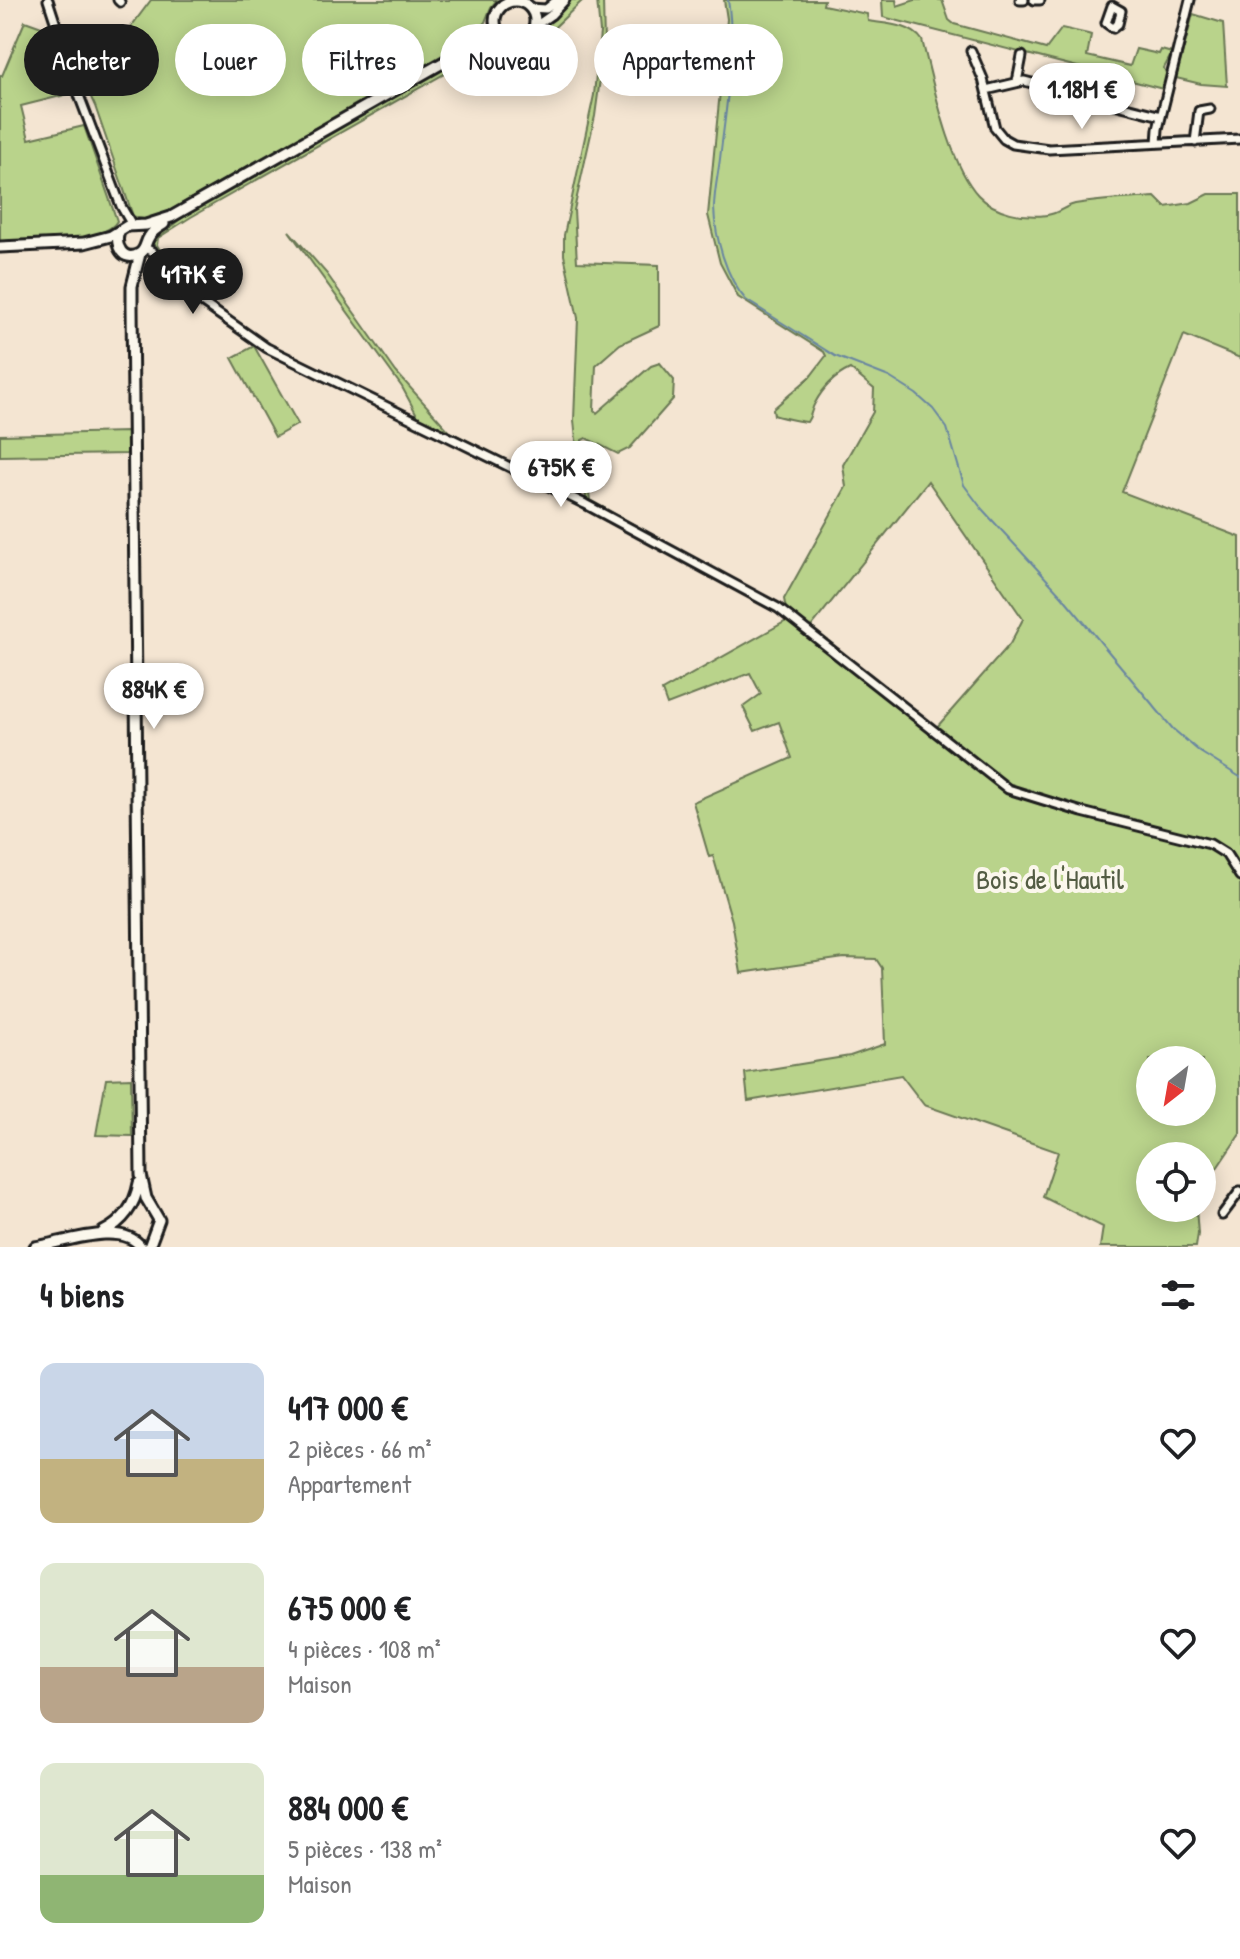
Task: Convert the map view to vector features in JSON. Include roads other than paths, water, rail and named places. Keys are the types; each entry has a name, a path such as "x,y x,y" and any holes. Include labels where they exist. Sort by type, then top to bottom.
{"main road":[{"path":"495,22 499,9 507,2 518,1 527,4 534,15 534,24"},
{"path":"84,243 134,226 159,222 187,208 440,64"},
{"path":"132,286 144,247 154,231 187,208"},
{"path":"134,226 143,231 144,247"},
{"path":"120,231 116,240 132,286 141,1175 150,1206"},
{"path":"0,247 84,243 121,251 144,247"},
{"path":"133,1205 141,1175"},
{"path":"96,1235 122,1220 133,1205 141,1203 156,1211 159,1220 149,1247"},
{"path":"122,1220 135,1240"},
{"path":"35,1247 96,1235 135,1240 152,1236"}],"street":[{"path":"48,0 80,98 121,206 134,226"},
{"path":"527,4 544,9 557,0"},
{"path":"538,24 565,0"},
{"path":"1157,143 1190,0"},
{"path":"971,51 986,90 995,128 1013,144 1049,149 1240,139"},
{"path":"1017,82 1022,56"},
{"path":"986,90 1017,82 1031,82 1161,116"},
{"path":"1195,142 1199,111 1210,109"},
{"path":"120,231 121,206"},
{"path":"144,247 153,252 177,285 267,348 585,504 778,608 1008,789 1056,805 1210,844 1226,854 1240,876"},
{"path":"1222,1215 1240,1191"}],"waterway":[{"path":"728,0 731,39 729,80 714,208 723,257 739,291 746,300 835,356 889,377 933,409 947,428 964,485 982,509 1062,596 1173,729 1200,752 1240,777"}],"park label":[{"name":"Bois de l'Hautil","path":"1050,879"}]}
